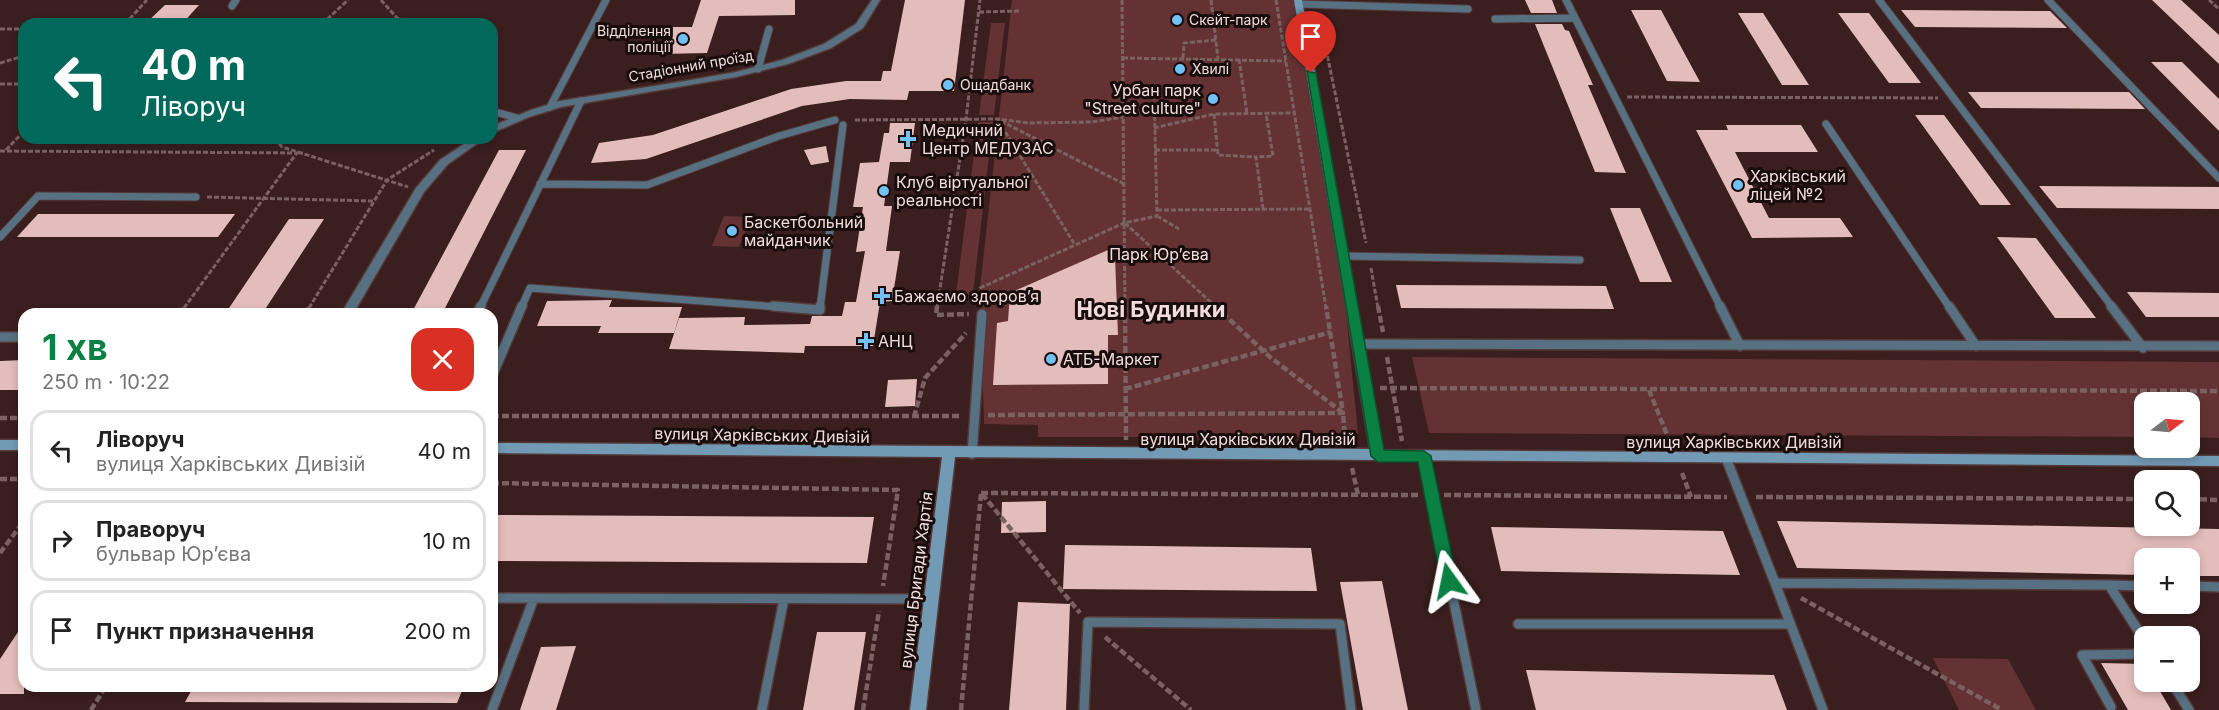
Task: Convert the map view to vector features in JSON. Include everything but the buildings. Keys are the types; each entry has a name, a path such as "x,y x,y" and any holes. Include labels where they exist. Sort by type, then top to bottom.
{"street":[{"name":"Стадіонний проїзд","path":"498,127 550,107 786,64 838,43 873,9 876,0"},
{"path":"1298,2 1378,456"},
{"path":"351,308 420,190 444,162 471,144"},
{"path":"0,445 18,445"},
{"name":"вулиця Харківських Дивізій","path":"498,448 949,454 2219,461"},
{"name":"вулиця Бригади Хартія","path":"918,710 949,454"}],"lane":[{"path":"550,107 606,0"},
{"path":"1566,0 1740,346"},
{"path":"1879,0 2143,348"},
{"path":"2048,0 2219,178"},
{"path":"1298,2 1468,9"},
{"path":"1495,19 1575,18"},
{"path":"758,69 769,29"},
{"path":"480,308 580,101"},
{"path":"498,113 517,118"},
{"path":"540,184 647,185 779,136 835,120"},
{"path":"1826,124 1976,346"},
{"path":"498,362 530,288 820,310 843,125"},
{"path":"0,237 38,196 196,197"},
{"path":"1343,256 1580,260"},
{"path":"972,454 982,314"},
{"path":"0,337 18,337"},
{"path":"1358,344 2143,348 2219,346"},
{"path":"1424,456 1476,710"},
{"path":"1725,458 1823,710"},
{"path":"1775,583 2134,586"},
{"path":"2109,585 2135,626"},
{"path":"2200,586 2219,586"},
{"path":"498,598 932,599"},
{"path":"492,710 534,598"},
{"path":"762,710 784,599"},
{"path":"1084,710 1088,622 1340,624 1351,710"},
{"path":"1518,624 1790,624"},
{"path":"2111,707 2082,655 2134,654"},
{"path":"2178,692 2189,710"}],"path":[{"path":"130,18 147,0"},
{"path":"328,18 348,0"},
{"path":"381,0 397,18"},
{"path":"980,0 966,119 936,315 982,314"},
{"path":"1122,0 1126,455"},
{"path":"1211,0 1218,58"},
{"path":"1276,0 1331,332 1345,439"},
{"path":"2209,0 2219,9"},
{"path":"1317,4 1369,256 1404,456"},
{"path":"979,12 1020,11"},
{"path":"0,29 18,29"},
{"path":"1183,58 1184,43 1216,40"},
{"path":"0,63 18,58"},
{"path":"1123,58 1286,61"},
{"path":"1239,59 1247,114"},
{"path":"0,84 18,84"},
{"path":"1154,90 1157,216"},
{"path":"1614,97 1953,98"},
{"path":"835,120 998,119 1028,123 1071,122 1154,112"},
{"path":"1214,114 1218,155 1256,157 1273,156 1266,113"},
{"path":"1154,128 1214,114 1294,113"},
{"path":"998,119 1124,184"},
{"path":"998,119 1075,245"},
{"path":"6,150 18,137"},
{"path":"280,144 282,147 420,190"},
{"path":"309,308 387,180 437,148"},
{"path":"0,152 6,150 303,153"},
{"path":"1155,150 1217,150"},
{"path":"184,308 296,153"},
{"path":"1256,157 1263,209"},
{"path":"196,197 374,201"},
{"path":"1157,210 1310,209"},
{"path":"980,288 1124,223 1157,216 1179,229"},
{"path":"1124,223 1262,350 1343,412"},
{"path":"914,417 925,378 982,314"},
{"path":"1125,389 1331,332"},
{"path":"1366,387 2219,392"},
{"path":"1649,390 1670,443"},
{"path":"498,416 914,417 1343,412"},
{"path":"0,418 18,418"},
{"path":"1352,467 1358,495"},
{"path":"1682,473 1691,497"},
{"path":"0,479 18,479"},
{"path":"498,483 898,490"},
{"path":"981,493 2134,499"},
{"path":"981,493 1088,622 1191,710"},
{"path":"961,710 981,493"},
{"path":"2200,500 2219,500"},
{"path":"0,553 18,528"},
{"path":"1775,583 2002,710"},
{"path":"91,710 102,692"}],"green space":[{"name":"Парк Юр’єва","path":"1012,0 1293,0 1346,312 1358,434 1340,433 1340,437 1038,437 1038,425 984,424 980,288"},
{"path":"991,23 1005,23 994,115 979,115"},
{"path":"978,122 993,122 972,302 955,302"},
{"name":"Баскетбольний майданчик","path":"724,216 751,217 739,247 712,246"},
{"path":"1412,357 2219,362 2219,438 2200,437 2200,392 2134,392 2134,437 1429,433"},
{"path":"1933,658 2008,659 2036,710 1959,710"}],"place":[{"name":"Скейт-парк","path":"1177,20"},
{"name":"Відділення поліції","path":"683,39"},
{"name":"Хвилі","path":"1180,69"},
{"name":"Ощадбанк","path":"948,85"},
{"name":"Урбан парк \"Street culture\"","path":"1213,99"},
{"name":"Медичний Центр МЕДУЗАС","path":"908,139"},
{"name":"Харківський ліцей №2","path":"1738,185"},
{"name":"Клуб віртуальної реальності","path":"884,191"},
{"name":"Баскетбольний майданчик","path":"732,231"},
{"name":"Бажаємо здоровʼя","path":"882,296"},
{"name":"АНЦ","path":"866,341"},
{"name":"АТБ-Маркет","path":"1051,359"}],"district":[{"name":"Нові Будинки","path":"1151,309"}],"route":[{"path":"1311,73 1378,456 1424,456 1449,581"}]}
